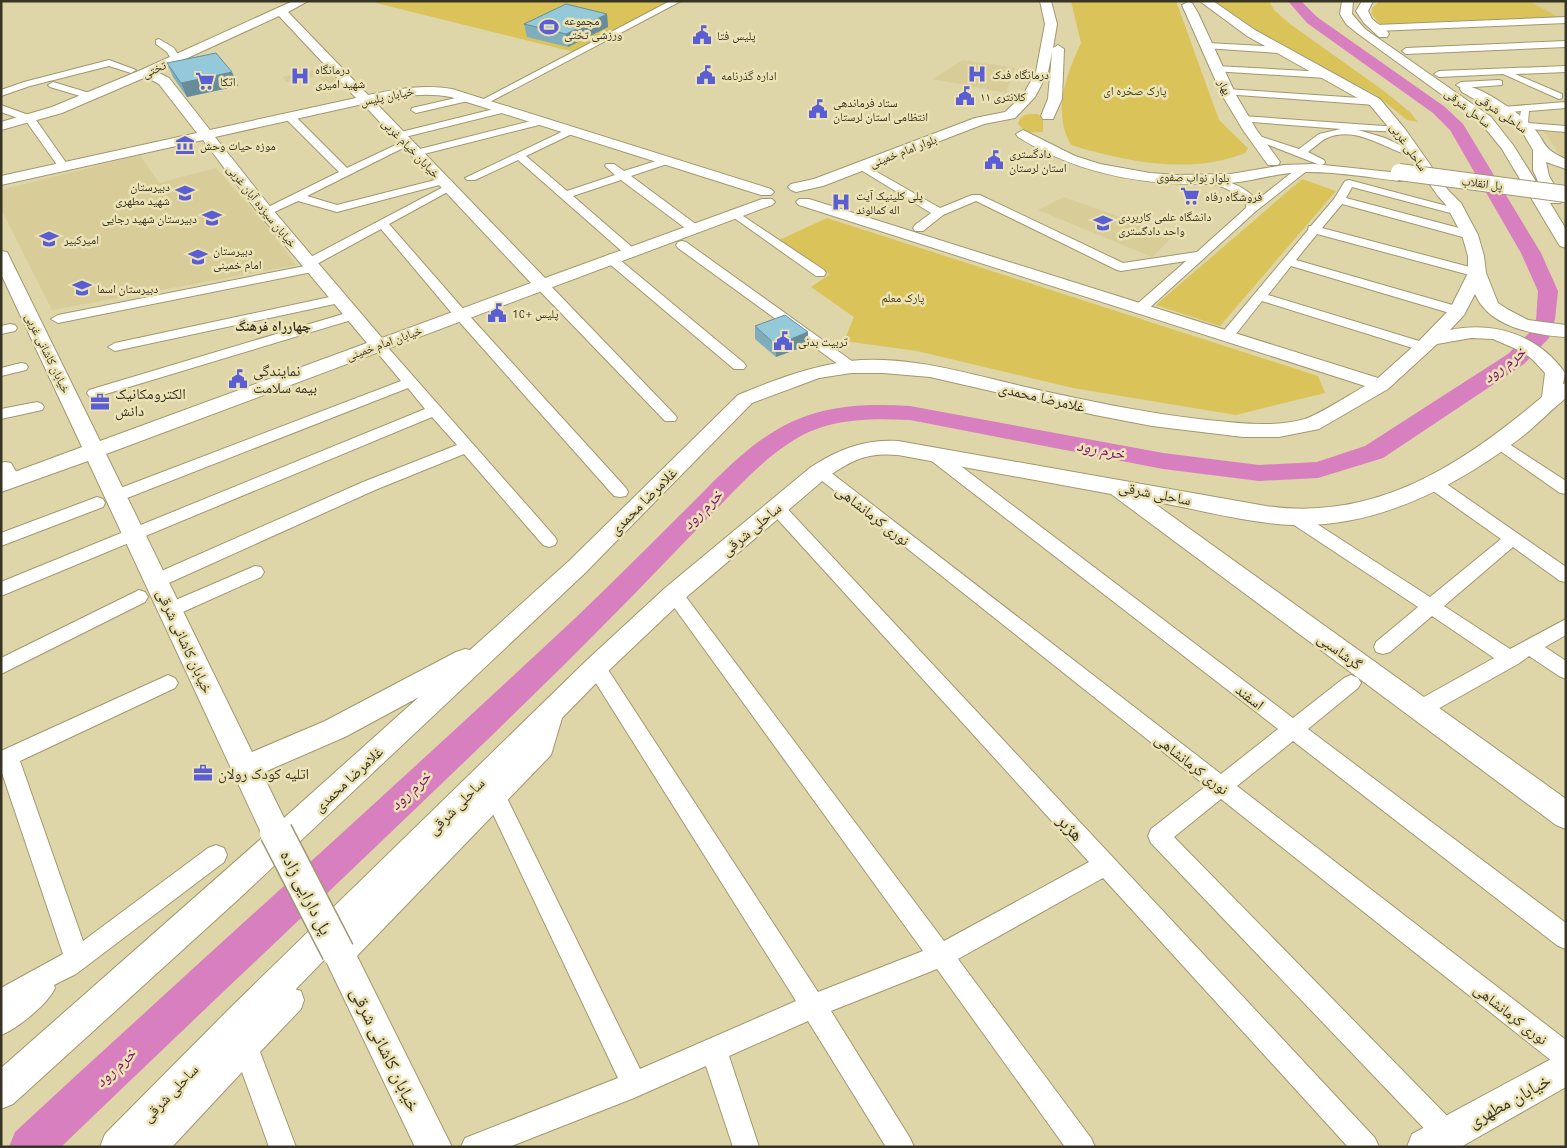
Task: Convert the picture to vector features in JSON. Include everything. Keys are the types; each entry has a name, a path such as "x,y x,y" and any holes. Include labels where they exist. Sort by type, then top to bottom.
{"main road":[{"name":"تختی","path":"1,126 57,110 145,74 303,1"},
{"path":"1018,132 1011,127 1010,114 1028,98 1042,72 1046,54 1051,24 1045,1"},
{"path":"1049,129 1055,99 1056,61 1059,40 1052,1"},
{"name":"ساحل شرقی","path":"1348,1 1344,8 1345,15 1350,21 1389,52 1466,105 1496,130 1566,244"},
{"name":"ساحلی شرقی","path":"1368,1 1362,11 1364,16 1376,28 1439,74 1502,110 1524,126 1538,143 1540,150 1537,161 1547,187 1565,204"},
{"path":"1190,7 1205,6 1206,2"},
{"name":"ساحلی غربی","path":"1206,2 1222,16 1378,106 1456,208 1470,235 1476,256 1477,273 1483,282 1485,297 1499,312 1538,329"},
{"path":"1190,7 1202,12 1222,16"},
{"name":"بهار","path":"1190,7 1227,92 1254,137 1273,162"},
{"name":"خیابان خیام غربی","path":"282,12 364,100 406,139 541,284"},
{"name":"خیابان سیزده آبان غربی","path":"145,74 157,76 164,81 266,212 378,345"},
{"path":"1442,88 1459,94 1469,93 1462,86"},
{"name":"خیابان پلیس","path":"1,181 400,92 428,89 441,90 1141,308 1380,386"},
{"path":"1466,105 1462,98 1464,97 1488,102"},
{"path":"1028,98 1038,103 1055,99"},
{"path":"1378,106 1408,126 1424,141 1456,195 1456,208"},
{"name":"بلوار امام خمینی","path":"1016,111 1040,112 1049,129 1036,135 999,128 978,130 787,199 818,183 980,121 1016,111"},
{"name":"بلوار نواب صفوی","path":"1049,129 1059,144 1086,156 1151,169 1202,172 1224,171 1273,162 1320,162 1400,175"},
{"name":"بلوار نواب صفوی","path":"1018,132 1047,149 1080,162 1102,169 1152,176 1207,179 1232,178 1304,168 1400,175"},
{"path":"1540,150 1563,164"},
{"name":"پل انقلاب","path":"1400,175 1565,204"},
{"path":"1547,187 1566,179"},
{"name":"خیابان امام خمینی","path":"5,478 94,450 629,251 734,214 787,199"},
{"name":"خیابان کاشانی غربی","path":"1,256 94,450"},
{"path":"1428,343 1458,311 1477,273"},
{"path":"1428,343 1464,333 1504,327 1565,331"},
{"path":"1464,333 1491,334 1525,344 1538,353 1558,386"},
{"name":"غلامرضا محمدی","path":"1,1092 231,886 577,567 745,399 779,384 816,372 851,367 883,367 930,371 1095,409 1152,420 1243,430 1279,430 1312,424 1380,386 1428,343"},
{"name":"ساحلی شرقی","path":"118,1147 551,710 596,667 674,594 776,507 819,472 841,457 866,448 879,446 1115,486 1237,509 1294,517 1355,513 1403,497 1452,473 1512,434 1558,386"},
{"name":"خیابان کاشانی شرقی","path":"94,450 106,499 135,534 148,589 170,610 276,832"},
{"name":"گرشاسبی","path":"1115,486 1566,816"},
{"path":"245,767 336,729 497,641"},
{"path":"338,952 541,747 551,710"},
{"name":"پل دارایی زاده","path":"276,832 338,952"},
{"name":"خیابان کاشانی شرقی","path":"338,952 434,1147"},
{"name":"خیابان مطهری","path":"1436,1141 1566,1068"}],"street":[{"path":"483,102 677,1"},
{"path":"1376,28 1566,20"},
{"path":"159,42 172,50 176,60"},
{"path":"1406,51 1566,44"},
{"path":"1208,46 1279,50"},
{"path":"1,93 27,84 109,64 130,70"},
{"path":"1216,69 1326,75"},
{"path":"1439,74 1563,70"},
{"path":"1502,71 1540,88 1558,91"},
{"path":"1462,86 1499,83"},
{"path":"52,84 90,96"},
{"path":"1227,92 1378,106"},
{"path":"416,110 469,98"},
{"path":"1502,110 1566,105"},
{"path":"1,108 30,119 64,167"},
{"path":"1531,108 1524,116 1524,126 1566,130"},
{"path":"266,212 346,173 406,139 506,109"},
{"path":"290,117 346,173"},
{"path":"1243,120 1398,130"},
{"path":"424,151 543,121"},
{"path":"509,129 533,148"},
{"path":"471,178 572,130"},
{"path":"1300,152 1323,136 1341,133 1362,134 1385,140 1414,154"},
{"path":"1254,137 1300,152 1320,162"},
{"path":"519,155 629,251"},
{"path":"565,195 663,162"},
{"path":"610,166 694,228"},
{"path":"1141,308 1252,209 1304,168"},
{"path":"866,170 939,213"},
{"path":"1207,179 1220,182 1242,192 1252,201 1252,209"},
{"path":"298,197 337,209 446,184"},
{"path":"58,319 311,266 446,184"},
{"path":"1227,336 1313,229 1339,200 1348,184 1456,208"},
{"path":"919,228 939,213 976,197 1120,267 1200,255"},
{"path":"1339,200 1470,235"},
{"path":"734,214 820,273"},
{"path":"382,223 460,314 620,492"},
{"path":"1313,229 1477,273"},
{"path":"682,246 851,367"},
{"path":"610,258 739,366"},
{"path":"1287,261 1458,311"},
{"path":"541,284 670,418"},
{"path":"1259,296 1428,343"},
{"path":"115,347 339,298"},
{"path":"94,393 353,315"},
{"path":"378,345 549,541"},
{"path":"1,372 21,367"},
{"path":"1,540 411,382"},
{"path":"1,414 37,407"},
{"path":"1,589 435,410"},
{"path":"1498,443 1566,489"},
{"path":"1,666 148,589 369,486 467,447"},
{"name":"اسفند","path":"935,455 1566,938"},
{"name":"نوری کرمانشاهی","path":"819,472 1566,1056"},
{"path":"1432,482 1566,576"},
{"name":"هژبر","path":"776,507 1366,1147"},
{"path":"1294,517 1511,658"},
{"path":"1383,647 1512,539"},
{"path":"170,610 255,572"},
{"path":"674,594 1082,1147"},
{"path":"1420,709 1566,626"},
{"path":"1530,647 1566,671"},
{"path":"596,667 814,1006 901,1147"},
{"path":"77,959 5,760 168,683"},
{"path":"1351,683 1158,836 1436,1141"},
{"path":"495,795 634,1085"},
{"path":"1,1023 77,959 216,856"},
{"path":"474,1147 634,1085 814,1006 941,956 1105,864"},
{"path":"1,1002 77,959"},
{"path":"153,1147 245,1047 292,1000"},
{"path":"245,1047 283,1147"},
{"path":"714,1050 746,1147"}],"shaded area":[{"path":"1529,1 1566,1 1566,20 1564,20"},
{"name":"درمانگاه فدک","path":"963,60 1015,68 1006,93 933,79"},
{"name":"درمانگاه شهید امیری","path":"324,68 338,82 327,85 318,76 287,82 282,77"},
{"path":"1542,129 1566,131 1566,160 1563,159"},
{"path":"140,155 159,183 216,168 260,218 296,265 52,310 1,209 1,190"},
{"name":"دانشگاه علمی کاربردی واحد دادگستری","path":"1064,197 1173,236 1152,257 1038,210"}],"green space":[{"name":"مجموعه ورزشی تختی","path":"379,1 676,1 574,52 376,3"},
{"name":"پارک صخره ای","path":"1071,1 1176,1 1219,120 1248,148 1245,153 1224,160 1203,163 1181,165 1158,164 1114,157 1071,145 1062,120 1063,94 1070,68 1081,43"},
{"path":"1212,1 1269,1 1274,10 1290,24 1384,91 1411,113 1418,122 1407,120 1376,95 1279,44"},
{"path":"1380,1 1529,1 1564,20 1382,26 1372,15 1372,8"},
{"path":"1037,114 1043,117 1043,132 1029,132 1018,124 1023,116"},
{"path":"1302,179 1336,191 1220,326 1156,305"},
{"name":"پارک معلم","path":"827,218 1318,376 1325,393 1236,415 1073,388 917,351 844,341 854,317 811,287 830,274 777,241"}],"building":[{"path":"566,4 607,14 566,34 524,24"},
{"path":"216,53 232,72 181,83 167,63"},
{"path":"785,315 808,332 776,345 755,326"}],"waterway":[{"name":"خرم رود","path":"1294,1 1312,20 1439,110 1457,127 1531,253 1548,291 1545,319"},
{"name":"خرم رود","path":"30,1147 552,658 737,474 760,453 799,427 814,421 846,414 862,412 910,413 1163,461 1259,473 1318,470 1374,452 1516,359 1541,333 1543,325"}],"place":[{"name":"مجموعه ورزشی تختی","path":"549,27"},
{"name":"پلیس فتا","path":"702,35"},
{"name":"درمانگاه فدک","path":"977,74"},
{"name":"اداره گذرنامه","path":"706,75"},
{"name":"درمانگاه شهید امیری","path":"300,76"},
{"name":"اتکا","path":"205,81"},
{"name":"کلانتری ۱۱","path":"965,96"},
{"name":"ستاد فرماندهی انتظامی استان لرستان","path":"818,109"},
{"name":"موزه حیات وحش","path":"185,145"},
{"name":"دادگستری استان لرستان","path":"994,160"},
{"name":"دبیرستان شهید مطهری","path":"185,193"},
{"name":"فروشگاه رفاه","path":"1190,196"},
{"name":"پلی کلینیک آیت اله کمالوند","path":"841,202"},
{"name":"دبیرستان شهید رجایی","path":"212,218"},
{"name":"دانشگاه علمی کاربردی واحد دادگستری","path":"1103,223"},
{"name":"امیرکبیر","path":"49,239"},
{"name":"دبیرستان امام خمینی","path":"198,257"},
{"name":"دبیرستان اسما","path":"82,288"},
{"name":"پلیس +10","path":"497,313"},
{"name":"تربیت بدنی","path":"783,341"},
{"name":"نمایندگی بیمه سلامت","path":"238,379"},
{"name":"الکترومکانیک دانش","path":"100,402"},
{"name":"اتلیه کودک رولان","path":"203,773"}],"district":[{"name":"چهارراه فرهنگ","path":"273,326"}]}
